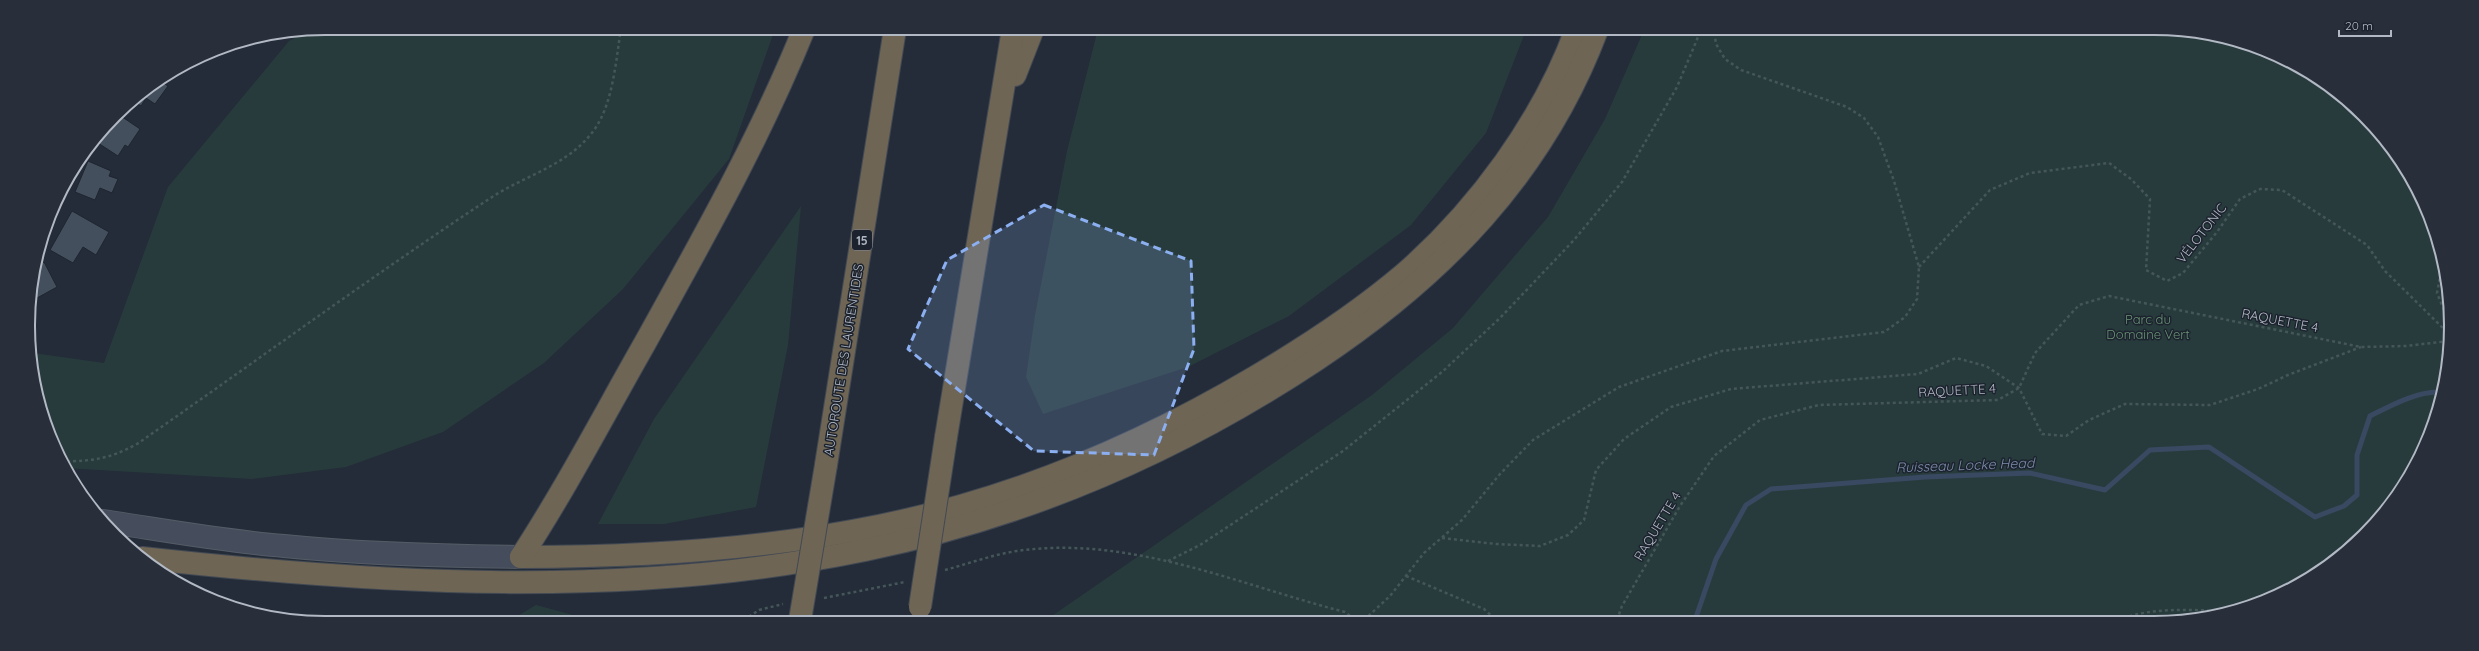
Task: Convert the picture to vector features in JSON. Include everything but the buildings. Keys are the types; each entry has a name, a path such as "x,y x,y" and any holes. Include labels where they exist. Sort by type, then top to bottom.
{"highway":[{"path":"521,557 599,425 717,214 750,149 801,35"},
{"name":"AUTOROUTE DES LAURENTIDES","path":"801,616 894,35"},
{"path":"919,613 946,437 1000,118 1012,35"},
{"path":"1000,118 1030,35"},
{"path":"521,557 642,556 711,551 787,542 875,527 979,501 1024,486 1106,454 1173,423 1234,390 1301,349 1379,294 1425,254 1464,213 1512,149 1552,84 1574,35"},
{"path":"153,559 306,574 393,579 549,581 678,576 769,566 863,550 964,525 1045,498 1134,462 1233,412 1359,332 1401,299 1458,247 1511,185 1557,114 1595,35"}],"main road":[{"path":"112,522 207,537 294,547 410,555 521,557"}],"path":[{"path":"69,462 100,460 117,455 137,444 494,196 561,160 580,146 595,129 610,93 620,35"},
{"path":"1168,561 1200,545 1343,451 1442,372 1500,318 1574,240 1622,182 1677,87 1699,35"},
{"path":"1368,616 1390,596 1424,553 1462,520 1500,474 1533,440 1619,387 1722,351 1884,332 1905,317 1917,299 1919,268 1894,181 1878,137 1864,118 1847,107 1741,70 1725,59 1716,44 1715,35"},
{"name":"VÉLOTONIC","path":"1919,268 1990,190 2030,174 2109,163 2131,179 2150,199 2146,270 2167,281 2183,273 2217,232 2240,199 2260,189 2282,190 2367,244 2385,271 2444,329"},
{"path":"2440,278 2437,293 2443,308"},
{"name":"RAQUETTE 4","path":"1618,616 1622,606 1680,506 1714,456 1760,420 1819,404 1998,400 2019,388 2035,353 2079,305 2109,296 2361,347 2406,346 2443,342"},
{"path":"1442,538 1496,544 1540,546 1568,535 1584,520 1596,470 1624,439 1671,407 1730,389 1918,374 1956,358 1986,366 2019,388 2042,434 2066,436 2089,420 2125,404 2210,406 2258,389 2288,375 2361,347"},
{"path":"937,572 999,554 1028,549 1088,549 1168,561 1345,612 1350,616"},
{"path":"1406,576 1484,609 1492,616"},
{"path":"821,598 872,590 907,581"},
{"path":"750,616 760,610 784,604"},
{"path":"2130,616 2170,610 2207,611"}],"highlighted area":[{"path":"1044,205 1191,261 1194,349 1154,455 1034,451 908,349 947,260"}],"green space":[{"path":"326,35 773,35 729,159 623,289 544,363 443,432 346,467 252,479 73,468 50,419 37,363 36,353 104,363 168,187 289,41 298,36"},
{"path":"1096,35 1524,35 1486,133 1411,225 1289,316 1188,367 1043,414 1026,377 1035,315 1067,151"},
{"name":"Parc du Domaine Vert","path":"1642,35 2154,35 2191,37 2247,50 2299,74 2315,84 2345,107 2372,134 2384,149 2405,180 2414,197 2429,232 2442,288 2444,326 2442,363 2429,419 2414,454 2395,487 2372,517 2345,544 2315,567 2299,577 2265,594 2229,606 2191,614 2154,616 1052,616 1372,395 1453,328 1548,217 1605,119"},
{"path":"801,206 788,345 756,507 664,524 598,524 654,419"},
{"path":"536,605 576,616 518,616"}],"waterway":[{"name":"Ruisseau Locke Head","path":"1696,616 1716,559 1746,505 1771,489 1925,477 2030,473 2105,490 2150,450 2209,447 2315,517 2344,506 2357,495 2357,455 2370,416 2413,397 2436,392"}]}
